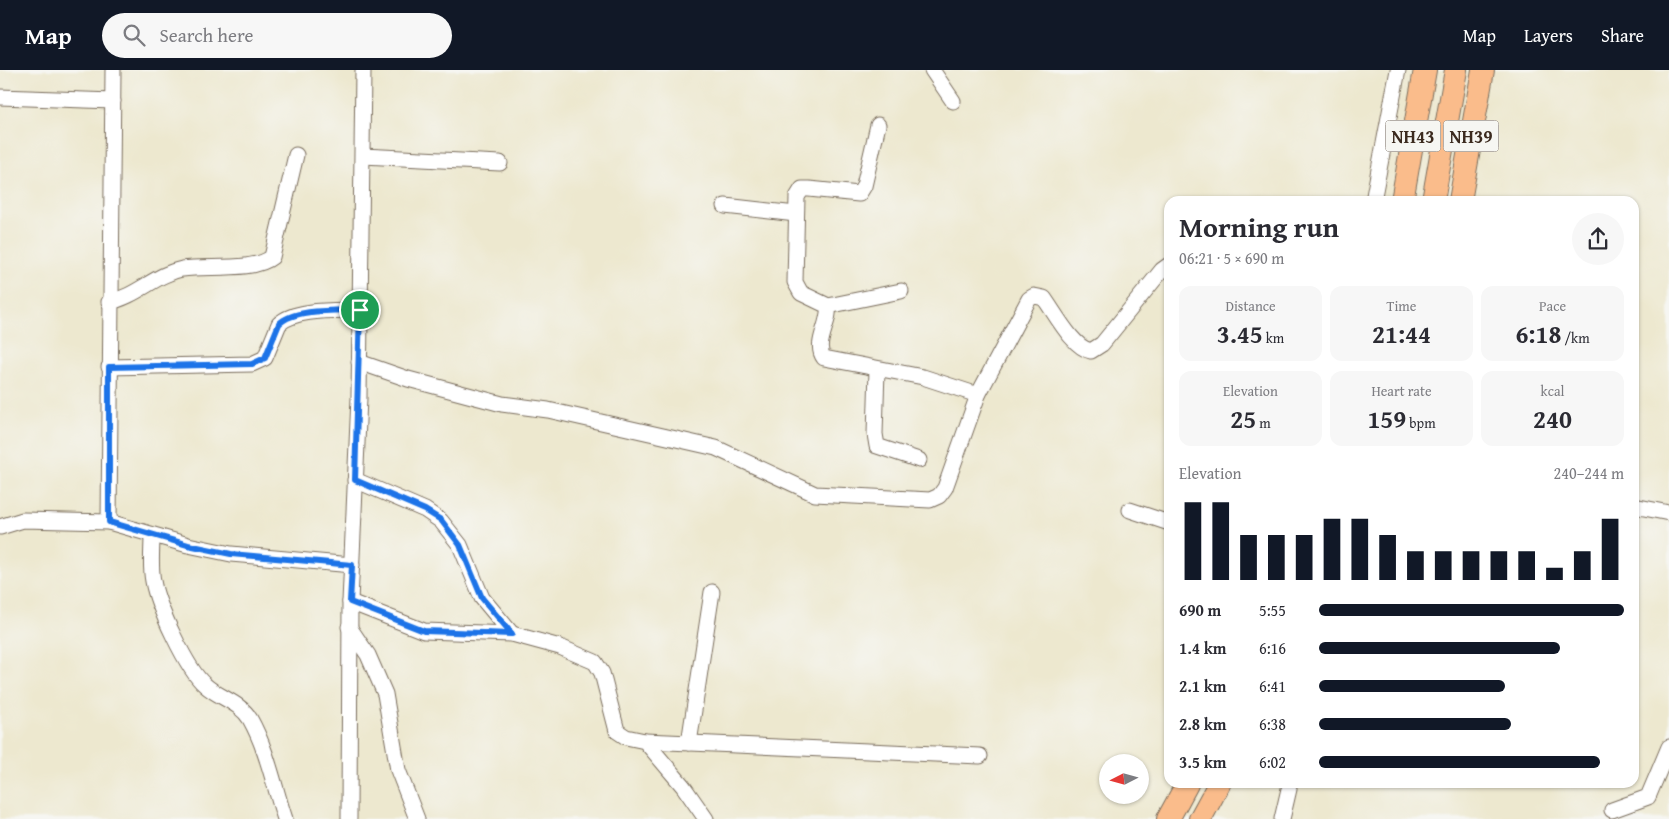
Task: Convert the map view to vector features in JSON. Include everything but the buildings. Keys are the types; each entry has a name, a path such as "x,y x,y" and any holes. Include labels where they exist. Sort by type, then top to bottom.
{"highway":[{"name":"NH43","path":"1403,196 1425,70"},
{"name":"NH43","path":"1434,196 1456,70"},
{"name":"NH39","path":"1461,196 1483,70"},
{"path":"1168,819 1185,788"},
{"path":"1200,819 1217,788"}],"street":[{"path":"109,522 113,70"},
{"path":"349,819 349,627 359,362 363,70"},
{"path":"932,70 953,101"},
{"path":"1374,196 1398,70"},
{"path":"0,97 113,101"},
{"path":"878,125 862,192 854,194 802,189 797,197 795,282 801,293 828,306 901,291"},
{"path":"110,302 129,296 176,270 267,262 276,250 296,155"},
{"path":"363,156 500,163"},
{"path":"725,206 796,214"},
{"path":"359,362 408,378 502,404 557,412 716,448 803,490 830,496 930,500 939,496 945,488 978,396 1029,299 1034,296 1044,298 1074,340 1085,350 1091,351 1102,344 1164,269"},
{"path":"828,306 828,315 820,349 824,358 877,370 923,377 978,396"},
{"path":"109,367 252,364 265,358 279,324 283,320 302,314 360,310"},
{"path":"877,370 874,434 877,446 919,460"},
{"path":"355,480 425,510 441,520 460,545 482,598 512,634"},
{"path":"1639,507 1669,513"},
{"path":"1130,510 1164,520"},
{"path":"0,527 23,520 109,522 152,536 231,554 352,565"},
{"path":"152,536 151,565 157,601 195,674 214,693 243,710 250,719 264,751 285,819"},
{"path":"689,743 712,592"},
{"path":"350,602 424,631 512,634 560,647 595,662 602,672 617,731 626,737 645,741 980,756"},
{"path":"349,627 368,654 385,694 398,770 417,819"},
{"path":"645,741 683,786 706,819"},
{"path":"1612,810 1648,796 1669,748"},
{"path":"1282,819 1289,789"}],"route":[{"path":"360,310 359,398 355,480 425,510 441,520 460,545 482,598 512,634 424,631 350,602 352,565 231,554 152,536 109,522 109,367 252,364 265,358 270,350 279,324 290,316 360,310"}]}
